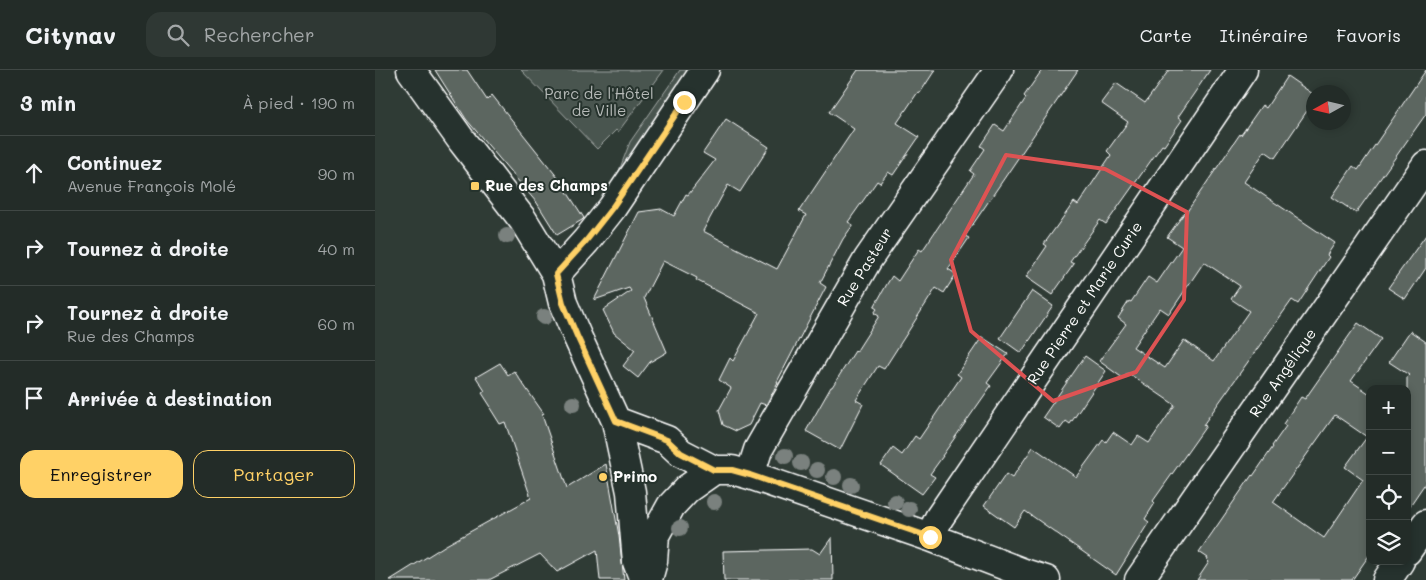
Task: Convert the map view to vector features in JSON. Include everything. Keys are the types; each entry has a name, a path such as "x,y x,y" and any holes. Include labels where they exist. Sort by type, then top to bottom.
{"street":[{"path":"411,70 473,156 523,220 556,274 566,312 616,421 631,492 637,562 646,580"},
{"path":"556,274 586,241 612,208 705,70"},
{"name":"Rue Pasteur","path":"750,475 758,450 868,259 999,70"},
{"name":"Rue Pierre et Marie Curie","path":"930,537 939,518 1243,70"},
{"name":"Rue Angélique","path":"1139,580 1426,165"},
{"path":"616,421 667,440 681,453 714,470 732,470 750,475 930,537 1046,580"},
{"path":"624,458 630,447 652,434"},
{"path":"678,499 685,468 681,453"},
{"path":"646,580 653,561 655,535 678,499 714,470"},
{"path":"631,492 646,503 678,499"},
{"path":"1411,545 1426,524"},
{"path":"1387,580 1397,565"}],"highlighted area":[{"path":"1006,155 1105,169 1187,212 1184,300 1136,372 1053,401 971,331 951,260"}],"green space":[{"name":"Parc de l'Hôtel de Ville","path":"521,70 664,70 618,132 616,130 597,149"},
{"path":"680,70 687,70 691,75 617,176 630,142"}],"building":[{"path":"435,70 467,70 487,100 492,95 558,178 584,218 582,220 557,235 537,203 466,119"},
{"path":"858,70 935,70 897,123 919,137 893,175 888,172 880,183 877,181 848,222 853,225 843,239 820,283 826,287 766,405 760,403 749,425 736,431 723,425 719,410 731,388 719,380 730,358 733,361 759,313 663,261 644,298 667,352 650,362 638,378 623,366 635,350 614,333 603,310 631,291 629,288 594,300 639,212 661,209 674,216 686,194 688,195 715,160 703,153 726,119 769,147 740,192 728,185 703,231 777,269 806,215 799,211 854,129 829,112"},
{"path":"1042,70 1078,70 965,236 969,238 948,269 956,274 944,293 936,288 884,369 878,366 856,400 863,404 840,450 806,431 831,387 879,316 874,313 877,309 874,307 892,276 898,281 919,249 922,251 974,174 970,171 985,149 981,146 995,125 1004,131 1026,98 1024,96"},
{"path":"1169,70 1210,70 1178,117 1182,120 1164,146 1162,145 1106,224 1100,220 1070,262 1074,264 1052,295 1026,277 1047,246 1044,244 1074,202 1078,205 1111,155 1107,151 1128,122 1101,103 1116,83 1145,103"},
{"path":"1426,70 1426,114 1356,213 1332,197 1353,166 1358,170"},
{"path":"1287,76 1306,89 1306,112 1275,158 1265,151 1244,182 1335,243 1327,255 1329,257 1298,304 1292,300 1203,425 1206,426 1153,501 1155,503 1145,519 1149,522 1116,575 1025,511 1014,527 984,506 1006,474 1012,478 1033,447 1076,477 1103,440 1106,442 1113,432 1132,445 1138,436 1149,443 1175,405 1128,373 1124,379 1099,361 1126,324 1118,318 1129,301 1131,302 1148,277 1157,283 1182,247 1167,237 1262,105 1266,108","holes":["1204,262 1240,286 1231,299 1249,311 1214,361 1184,340 1165,368 1133,347 1160,308 1169,314"]},
{"path":"1426,235 1426,268 1405,299 1388,288"},
{"path":"1032,291 1053,306 1021,353 1000,338"},
{"path":"1358,323 1381,339 1351,381 1366,391 1366,436 1335,415 1273,502 1324,538 1363,480 1345,467 1366,438 1366,560 1352,580 1197,580 1209,562 1208,558 1199,552 1273,447 1286,426 1283,424 1301,397 1305,399"},
{"path":"1410,331 1426,342 1426,482 1411,504 1411,385 1407,385 1407,377 1409,375 1389,362"},
{"path":"982,337 1008,354 987,383 991,386 930,474 935,477 922,494 881,465 893,448 902,455 915,436 919,439 961,377 957,374"},
{"path":"1085,356 1106,371 1070,424 1066,421 1060,429 1043,417"},
{"path":"500,363 508,375 514,371 544,414 542,415 567,488 606,464 619,536 624,580 600,580 597,550 557,572 540,554 489,580 390,580 446,545 531,498 505,422 500,424 482,393 485,391 476,377"},
{"path":"832,537 833,580 724,580 723,551 812,549 820,554"}],"place":[{"name":"Rue des Champs","path":"475,186"},
{"name":"Primo","path":"603,477"}],"route":[{"path":"684,102 612,208 586,241 556,274 563,303 616,421 667,440 681,453 714,470 732,470 750,475 930,537"}]}
